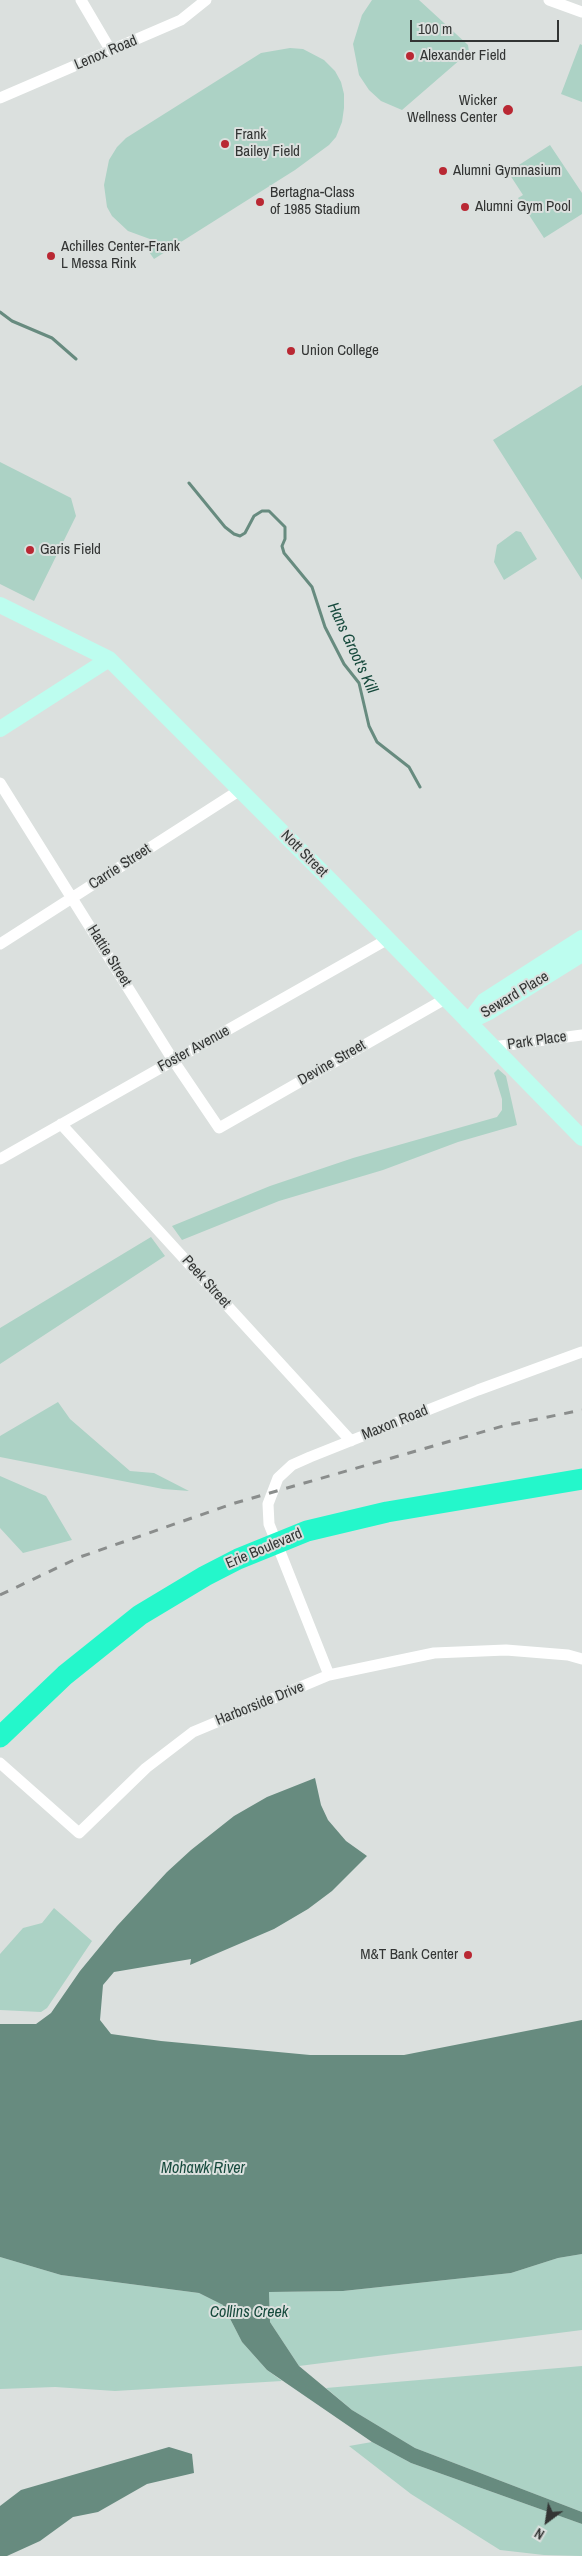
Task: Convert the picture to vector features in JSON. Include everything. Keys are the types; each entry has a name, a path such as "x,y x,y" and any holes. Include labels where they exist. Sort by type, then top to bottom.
{"highway":[{"name":"Erie Boulevard","path":"0,1737 65,1675 140,1616 205,1576 276,1543 307,1531 387,1512 582,1479"}],"main road":[{"name":"Nott Street","path":"0,605 109,659 388,939 582,1138"},
{"path":"0,729 109,659"},
{"name":"Seward Place","path":"468,1022 484,1001 582,938"},
{"name":"Seward Place","path":"468,1022 489,1012 582,954"}],"street":[{"path":"81,0 111,51"},
{"name":"Lenox Road","path":"0,98 181,20 206,0"},
{"path":"548,0 582,12"},
{"name":"Hattie Street","path":"0,784 73,897 173,1060 219,1128"},
{"name":"Carrie Street","path":"0,944 240,790"},
{"name":"Foster Avenue","path":"0,1159 388,939"},
{"name":"Devine Street","path":"219,1128 446,998"},
{"name":"Park Place","path":"493,1048 582,1035"},
{"name":"Peek Street","path":"61,1124 351,1441"},
{"name":"Maxon Road","path":"329,1675 269,1524 268,1504 278,1478 292,1465 478,1390 582,1352"},
{"name":"Harborside Drive","path":"0,1763 79,1833 146,1768 193,1732 329,1675 434,1654 506,1650 568,1655 582,1659"}],"shaded area":[{"name":"Alexander Field","path":"372,0 419,0 468,45 469,52 402,110 381,101 369,90 359,75 353,44 362,15"},
{"path":"580,44 582,45 582,102 561,94"},
{"path":"290,48 303,49 324,60 335,71 341,82 344,94 344,108 342,122 336,137 329,145 295,170 154,259 147,249 158,242 128,231 112,216 107,207 104,185 109,160 117,147 126,138 261,53"},
{"path":"550,145 582,193 582,214 544,238 518,198 523,195 508,172"},
{"path":"582,385 582,580 493,440"},
{"name":"Garis Field","path":"0,462 71,498 76,516 34,601 0,584"},
{"path":"516,531 521,532 537,559 504,580 494,562 497,545"},
{"path":"498,1069 506,1076 517,1125 458,1142 383,1170 279,1201 182,1240 172,1226 270,1186 353,1158 497,1117 502,1110 502,1099 494,1073"},
{"path":"151,1237 165,1256 0,1364 0,1328"},
{"path":"58,1402 70,1419 130,1471 154,1473 189,1491 163,1489 0,1457 0,1436"},
{"path":"0,1476 46,1496 72,1540 23,1553 0,1528"},
{"path":"54,1908 92,1941 47,2008 41,2012 0,2010 0,1954 23,1928 42,1923"},
{"path":"582,2254 582,2330 299,2366 270,2322 269,2292 343,2291 511,2273 558,2258"},
{"path":"0,2257 61,2275 199,2293 223,2305 242,2342 267,2370 282,2381 115,2391 55,2387 0,2389"},
{"path":"582,2366 582,2512 415,2448 352,2410 326,2388"},
{"path":"372,2442 411,2463 582,2524 582,2556 544,2555 500,2550 411,2494 349,2446"}],"water":[{"name":"Mohawk River","path":"315,1778 321,1805 328,1820 346,1841 367,1856 332,1891 308,1909 274,1929 190,1965 191,1959 114,1972 103,1985 100,2020 111,2034 161,2041 310,2055 404,2055 582,2020 582,2254 558,2258 511,2273 343,2291 269,2292 270,2322 299,2366 352,2410 415,2448 582,2512 582,2524 411,2463 372,2442 267,2370 242,2342 223,2305 199,2293 61,2275 0,2257 0,2024 36,2024 51,2013 80,1971 117,1926 167,1872 191,1850 234,1816 267,1797"},
{"path":"169,2447 192,2454 194,2473 147,2484 98,2512 73,2517 40,2541 7,2556 0,2556 0,2506 21,2490"}],"waterway":[{"name":"Hans Groot's Kill","path":"0,312 12,321 52,338 76,359"},
{"name":"Hans Groot's Kill","path":"189,483 225,527 234,534 240,536 245,533 254,516 262,511 269,511 285,527 285,539 282,546 284,553 312,587 325,627 344,664 359,683 369,726 377,742 409,767 420,787"}],"railway":[{"path":"0,1595 80,1557 235,1503 503,1426 582,1410"}],"place":[{"name":"Alexander Field","path":"410,56"},
{"name":"Wicker Wellness Center","path":"508,110"},
{"name":"Frank Bailey Field","path":"225,144"},
{"name":"Alumni Gymnasium","path":"443,171"},
{"name":"Bertagna-Class of 1985 Stadium","path":"260,202"},
{"name":"Alumni Gym Pool","path":"465,207"},
{"name":"Achilles Center-Frank L Messa Rink","path":"51,256"},
{"name":"Union College","path":"291,351"},
{"name":"Garis Field","path":"30,550"},
{"name":"M&T Bank Center","path":"468,1955"}],"water label":[{"name":"Collins Creek","path":"249,2313"}]}
